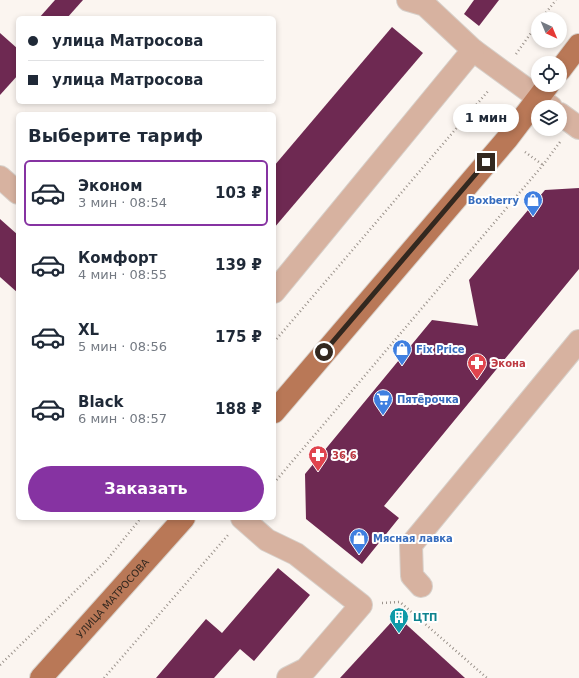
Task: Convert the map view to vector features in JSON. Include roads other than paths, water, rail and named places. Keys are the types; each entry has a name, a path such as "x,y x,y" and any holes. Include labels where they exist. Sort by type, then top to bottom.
{"main road":[{"path":"567,61 579,46"},
{"path":"276,410 506,139 546,97"},
{"name":"УЛИЦА МАТРОСОВА","path":"41,678 182,520"}],"lane":[{"path":"421,2 473,50 503,73 546,97"},
{"path":"276,290 473,50"},
{"path":"421,586 412,576 411,545 579,341"},
{"path":"244,520 267,540 296,554 362,605 306,669 288,678"}],"place":[{"name":"Boxberry","path":"533,217"},
{"name":"Fix Price","path":"402,366"},
{"name":"Экона","path":"477,380"},
{"name":"Пятёрочка","path":"383,416"},
{"name":"36,6","path":"318,472"},
{"name":"Мясная лавка","path":"359,555"},
{"name":"ЦТП","path":"399,634"}]}
